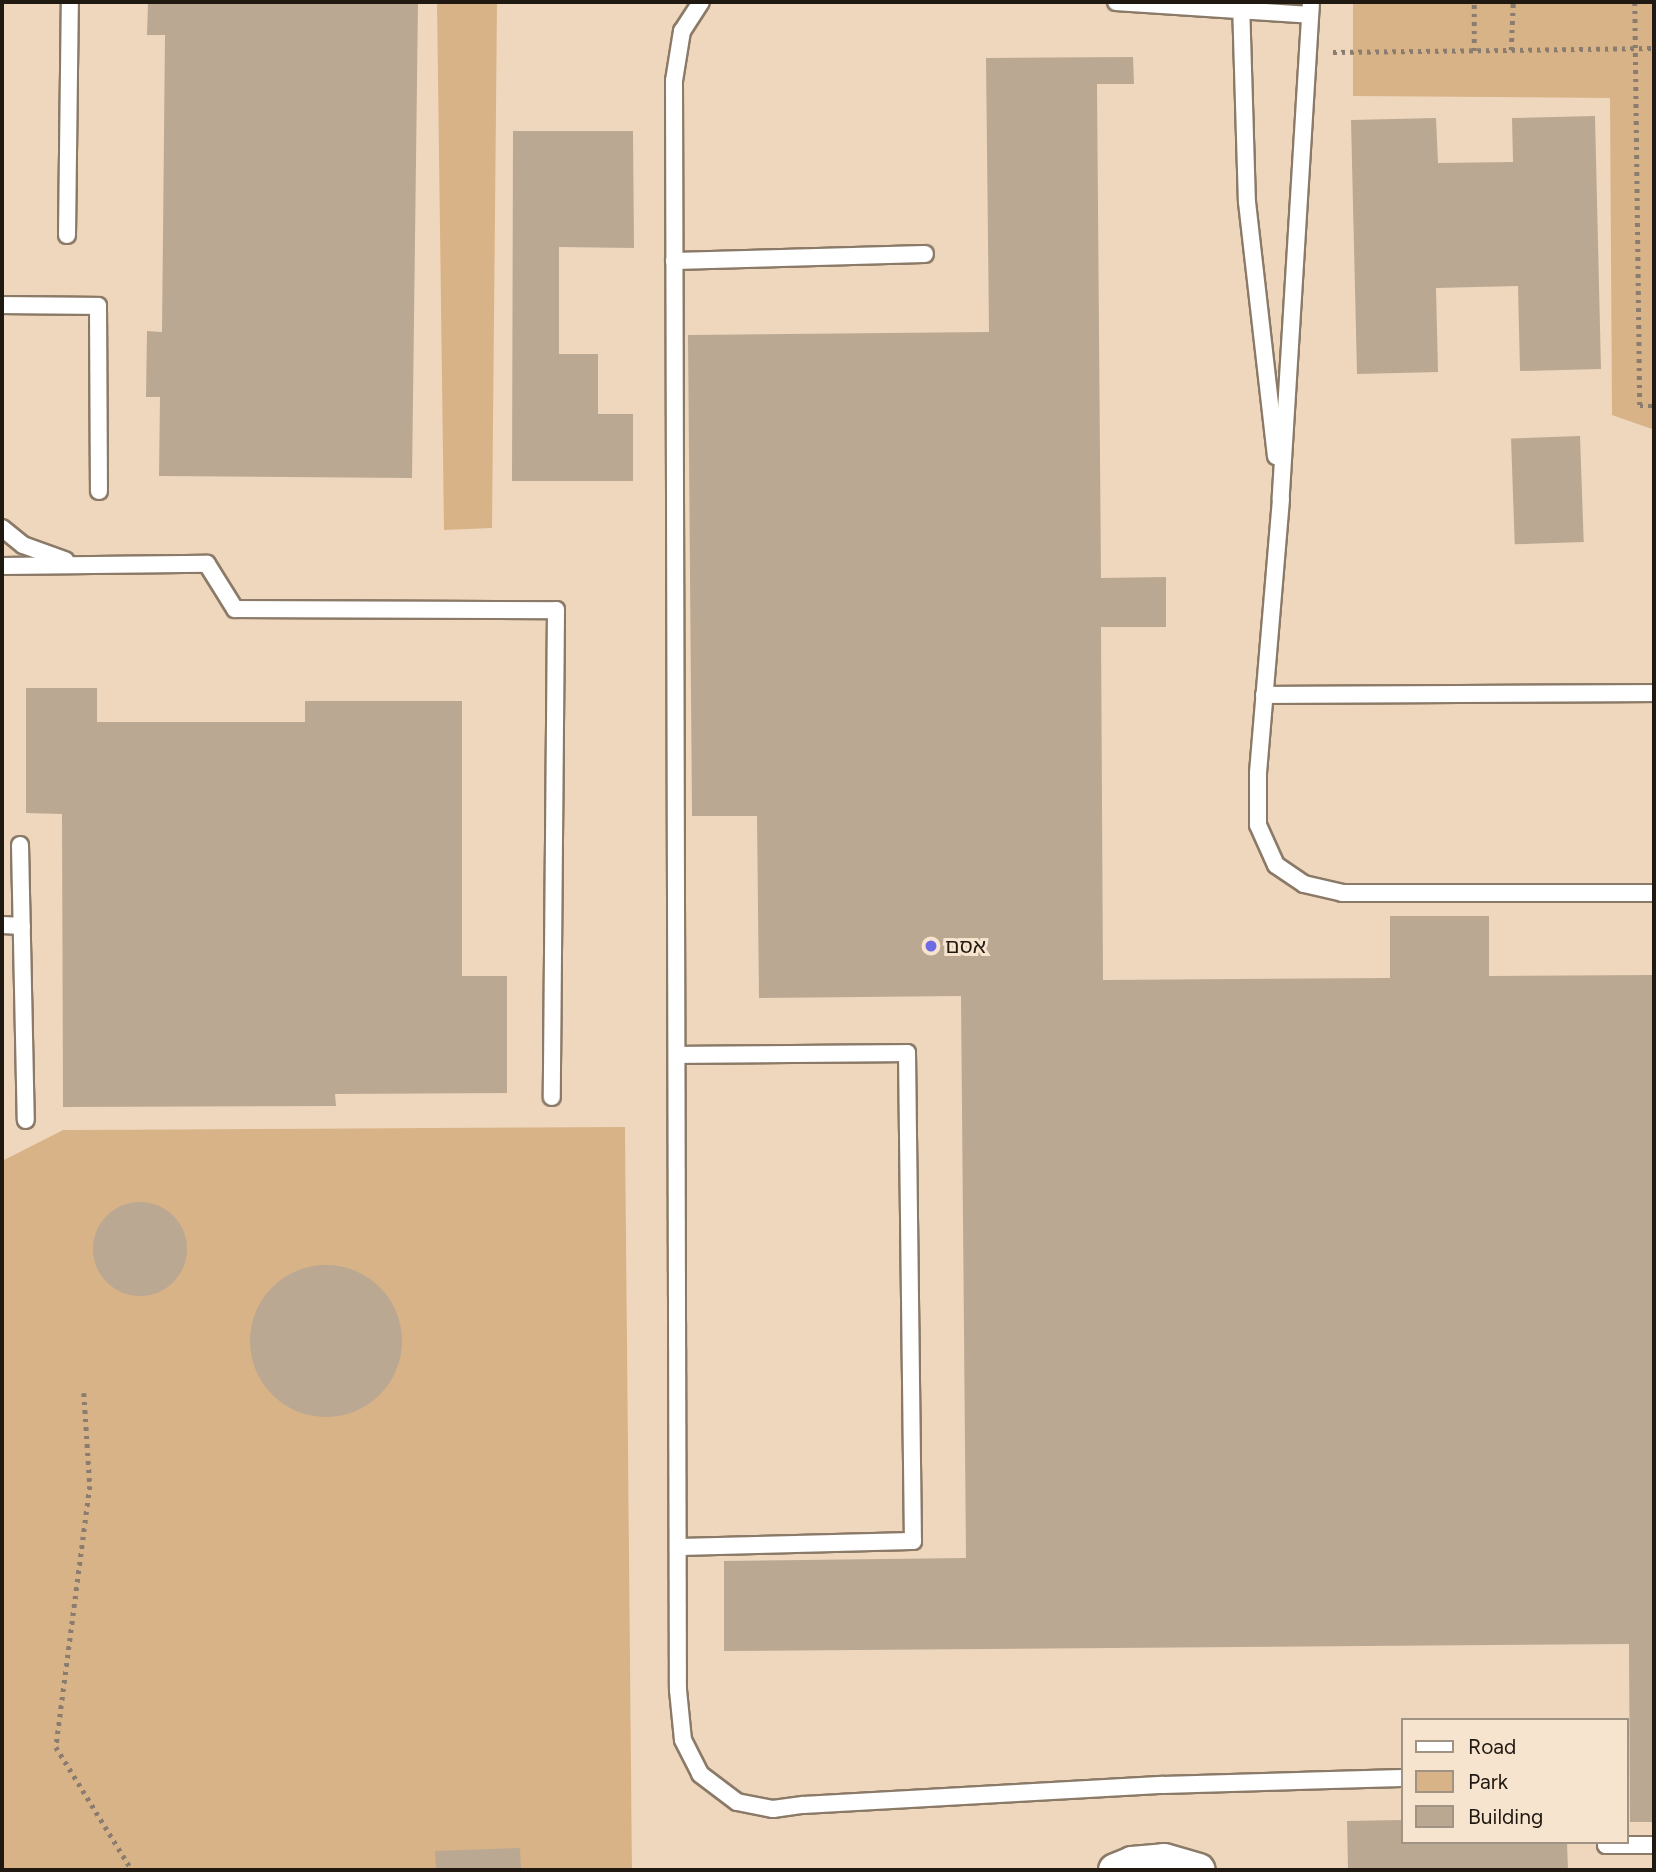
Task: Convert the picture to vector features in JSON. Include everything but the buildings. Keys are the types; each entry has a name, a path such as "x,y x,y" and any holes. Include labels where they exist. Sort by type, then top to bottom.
{"street":[{"path":"1115,1870 1132,1863 1164,1860 1199,1870"}],"lane":[{"path":"67,235 70,2"},
{"path":"701,2 682,31 674,81 678,1690 683,1740 700,1774 737,1802 773,1809 803,1805 1163,1785 1400,1778"},
{"path":"1116,2 1311,8 1281,499 1258,774 1258,825 1276,865 1304,884 1342,893 1654,893"},
{"path":"1241,7 1247,202 1281,499"},
{"path":"674,261 925,254"},
{"path":"2,305 98,306 99,491"},
{"path":"2,528 23,545 53,558 84,564"},
{"path":"2,566 206,564 235,609 556,610 552,1097"},
{"path":"1264,695 1654,693"},
{"path":"20,845 26,1120"},
{"path":"2,925 22,926"},
{"path":"677,1055 907,1053 913,1541 678,1547"},
{"path":"1606,1844 1654,1845"}],"path":[{"path":"1475,2 1475,51"},
{"path":"1511,50 1513,2"},
{"path":"1635,2 1640,406 1654,406"},
{"path":"1308,52 1654,48"},
{"path":"84,1393 90,1486 56,1747 132,1870"}],"shaded area":[{"path":"2,2 1654,2 1654,1870 632,1870 625,1127 63,1130 2,1161"}],"green space":[{"path":"437,2 497,2 492,528 444,530"},
{"path":"1353,2 1651,2 1654,7 1652,429 1612,415 1610,98 1353,96"},
{"path":"625,1127 632,1870 2,1870 2,1161 63,1130"}],"place":[{"name":"אסם","path":"931,946"}]}
